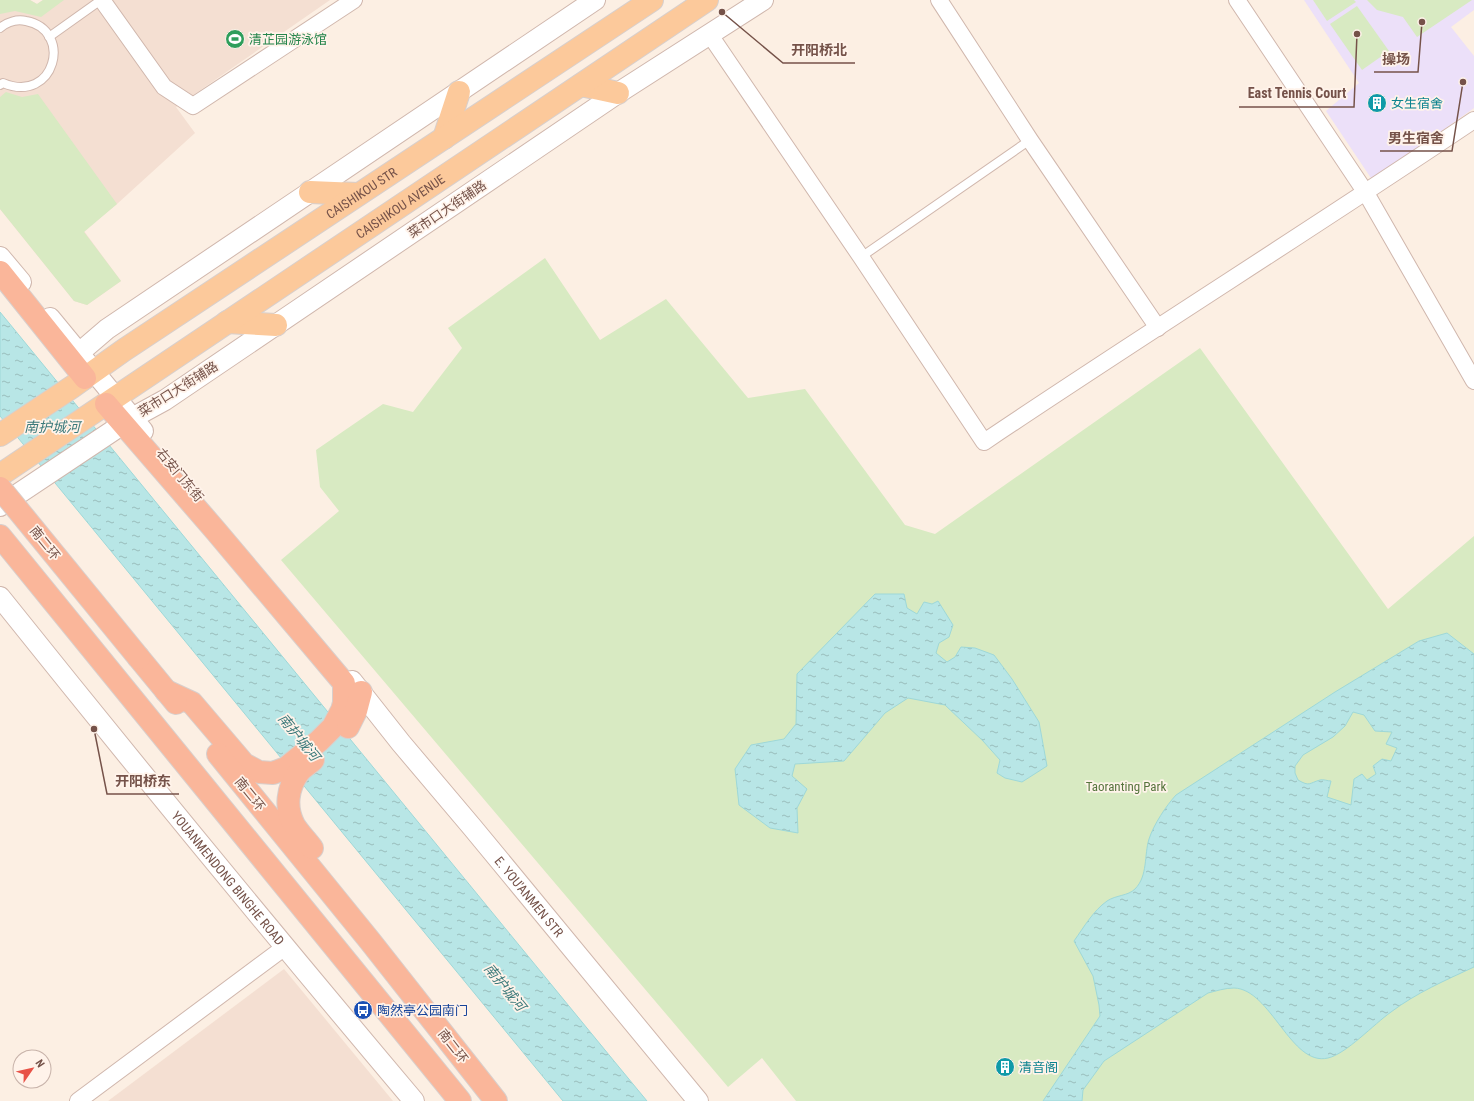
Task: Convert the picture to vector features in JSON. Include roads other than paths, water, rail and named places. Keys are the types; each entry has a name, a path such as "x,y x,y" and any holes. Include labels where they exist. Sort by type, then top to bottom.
{"highway":[{"path":"0,272 84,379"},
{"path":"105,405 121,426 215,530 344,683 344,703 347,715 347,729 337,741 300,771 289,790 289,813 295,826 352,900 370,941"},
{"name":"南二环","path":"6,482 139,658 370,941 496,1101"},
{"path":"0,536 460,1101"},
{"path":"166,691 192,703 244,764 259,772 273,773 286,768 319,741 347,715 361,692"}],"main road":[{"name":"CAISHIKOU STR","path":"0,435 84,379 124,350 652,0"},
{"name":"CAISHIKOU AVENUE","path":"6,482 105,405 707,0"},
{"path":"581,85 618,93"},
{"path":"444,138 458,92"},
{"path":"310,192 358,194"},
{"path":"227,322 276,325"}],"street":[{"path":"101,0 164,87 193,106 354,0"},
{"path":"79,353 107,329 595,0"},
{"name":"菜市口大街辅路","path":"0,506 6,482 121,426 165,400 618,93 762,0"},
{"path":"939,0 1030,140 1158,328"},
{"path":"1237,0 1366,192 1474,380"},
{"path":"710,35 861,256 984,442 1088,372 1158,328 1474,120"},
{"path":"0,257 79,353 84,379 105,405"},
{"name":"右安门东街","path":"121,426 361,692"},
{"name":"YOUANMENDONG BINGHE ROAD","path":"0,597 101,724 414,1101"},
{"name":"E. YOU'ANMEN STR","path":"361,692 401,743 698,1101"},
{"path":"78,1101 285,947"}],"lane":[{"path":"49,37 101,0"},
{"path":"0,28 10,22 23,20 36,24 44,30 54,48 54,58 49,72 36,84 19,88 3,83 0,85"},
{"path":"861,256 1030,140"}],"water":[{"name":"南护城河","path":"0,312 647,1101 563,1101 0,416"},
{"path":"875,594 904,594 907,608 917,614 924,602 932,604 938,601 953,625 949,637 939,643 936,653 947,662 955,657 961,647 975,648 994,655 1012,679 1039,722 1047,766 1022,782 1005,778 997,773 1000,760 983,741 945,705 908,698 885,713 844,761 795,764 792,776 807,789 797,808 798,833 770,828 739,805 735,769 751,745 784,739 796,724 797,674"},
{"path":"1447,633 1474,654 1474,967 1431,987 1401,1005 1343,1051 1328,1058 1315,1058 1303,1051 1259,1001 1247,992 1234,988 1208,993 1104,1061 1083,1090 1082,1101 1043,1101 1100,1016 1093,976 1074,941 1102,905 1110,899 1132,891 1139,884 1144,872 1147,845 1151,833 1172,799 1335,692 1419,641","holes":["1353,712 1364,715 1375,731 1392,732 1386,744 1397,748 1391,761 1382,759 1373,766 1376,774 1367,780 1362,774 1354,779 1351,805 1327,797 1331,781 1321,780 1307,784 1298,780 1295,773 1295,766 1303,755 1333,737 1345,726"]}],"place":[{"name":"开阳桥北","path":"722,12"},
{"name":"操场","path":"1422,22"},
{"name":"East Tennis Court","path":"1357,34"},
{"name":"清芷园游泳馆","path":"235,39"},
{"name":"男生宿舍","path":"1463,82"},
{"name":"女生宿舍","path":"1377,103"},
{"name":"开阳桥东","path":"94,729"},
{"name":"陶然亭公园南门","path":"363,1010"},
{"name":"清音阁","path":"1005,1067"}],"park label":[{"name":"Taoranting Park","path":"1126,786"}]}
